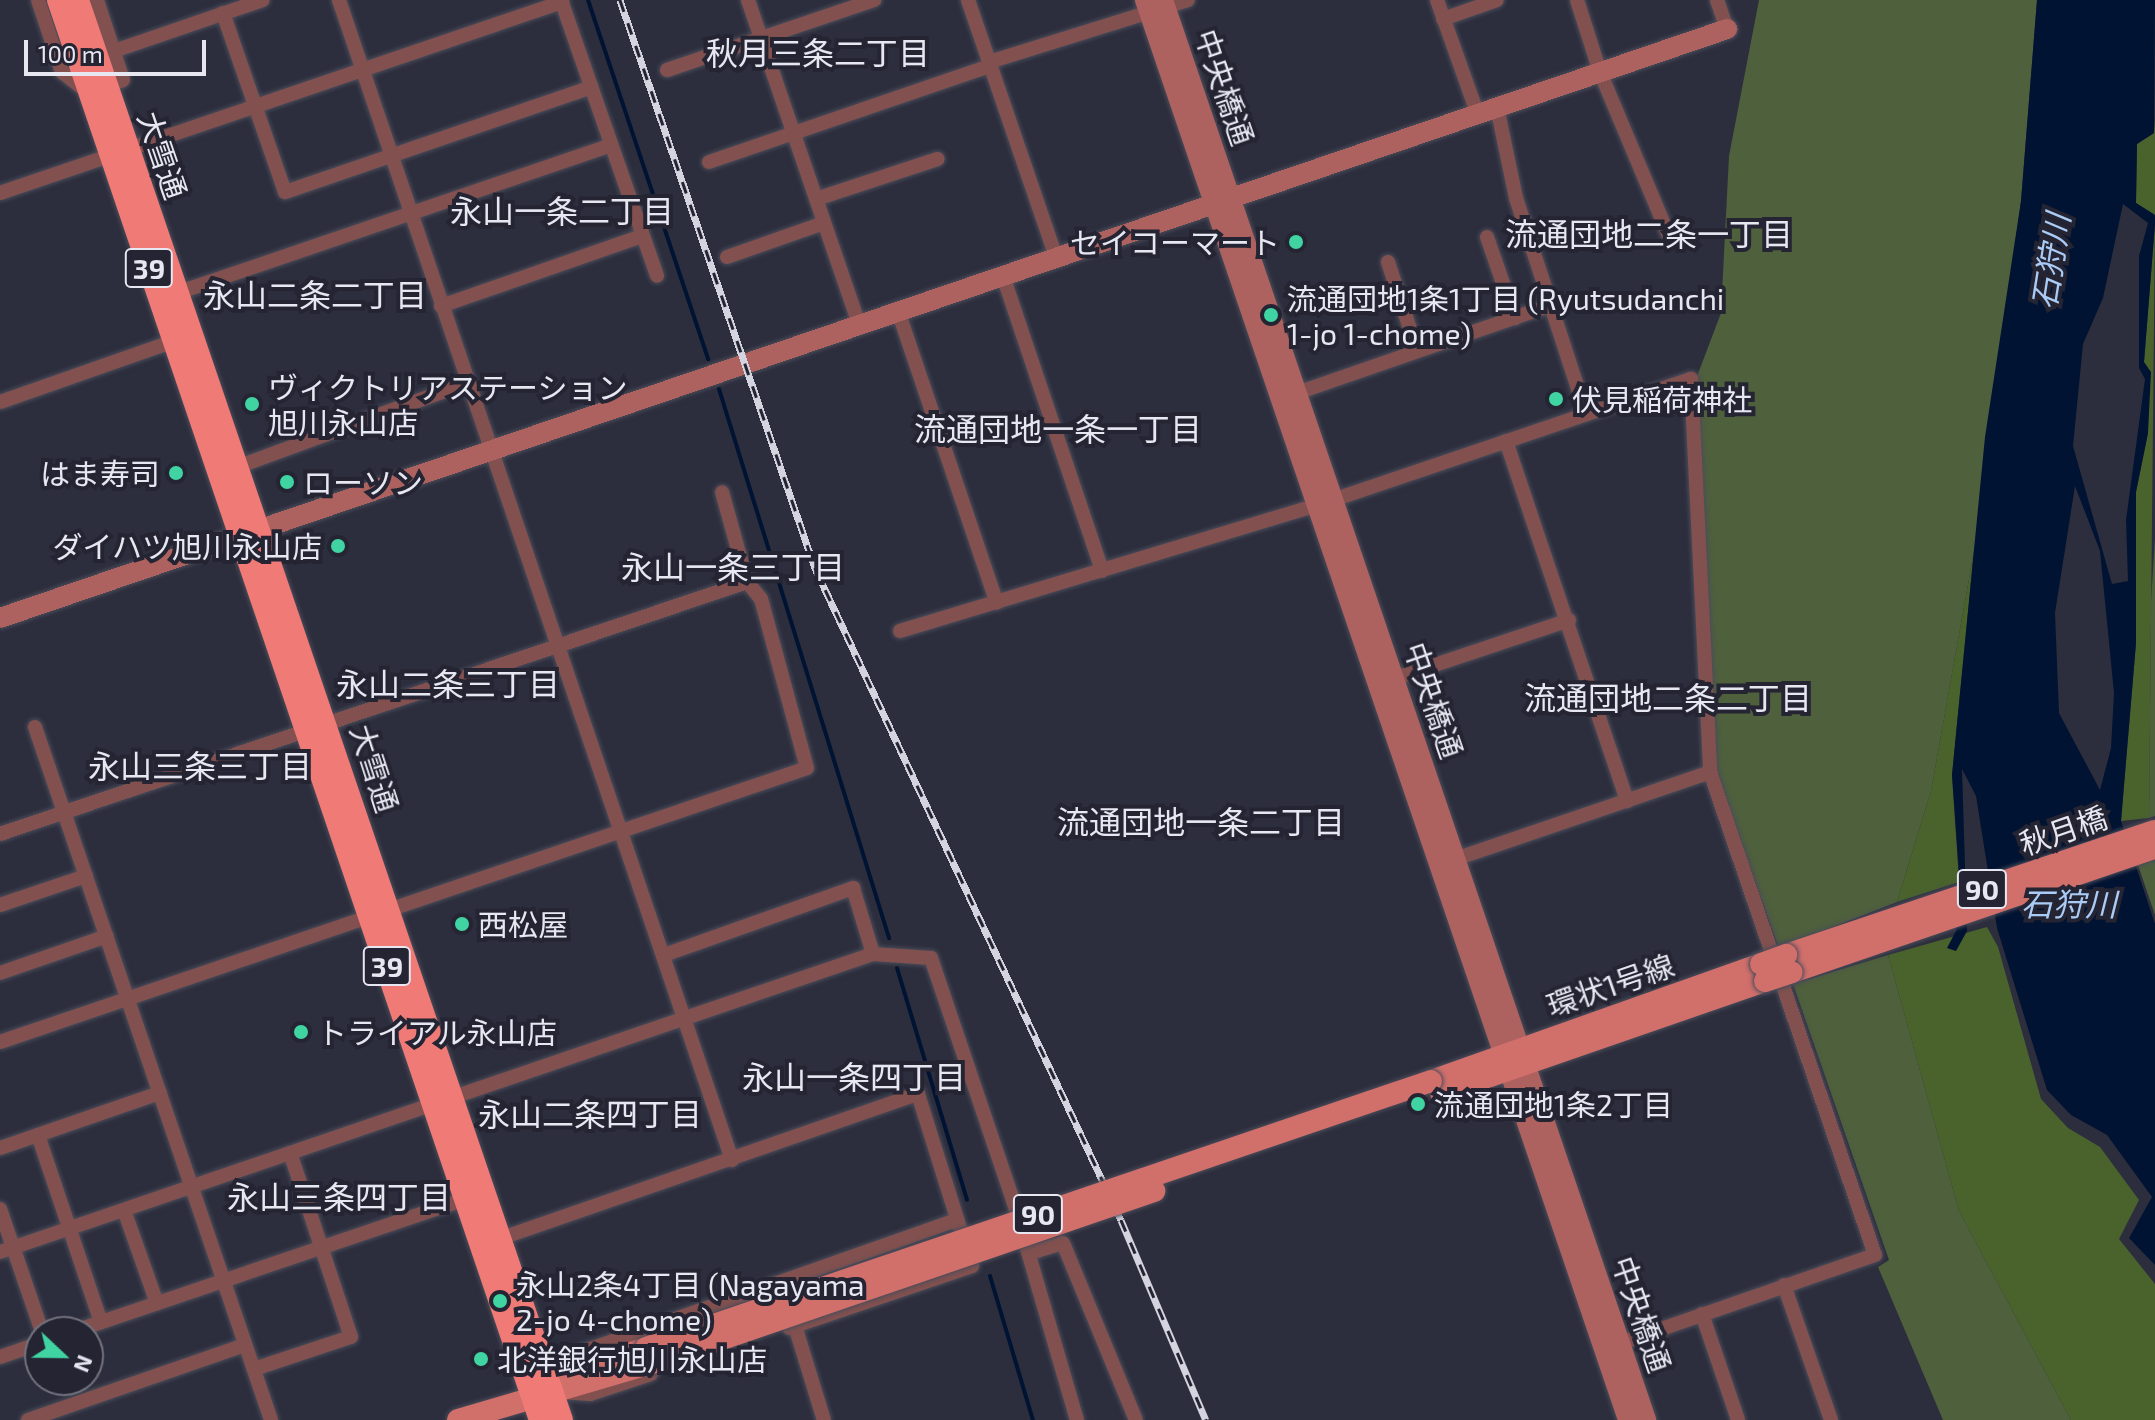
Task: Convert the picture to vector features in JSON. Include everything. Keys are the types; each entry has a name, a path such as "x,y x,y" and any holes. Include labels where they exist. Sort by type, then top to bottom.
{"highway":[{"name":"大雪通","path":"59,0 97,89 168,296 237,467 250,532"},
{"name":"大雪通","path":"77,0 97,89"},
{"name":"大雪通","path":"168,296 174,341 250,532 319,728 542,1393 561,1420"},
{"name":"大雪通","path":"541,1420 542,1393"}],"main road":[{"name":"秋月橋","path":"1800,960 2155,831"},
{"name":"秋月橋","path":"1800,960 2155,848"},
{"name":"環状1号線","path":"542,1393 576,1371 649,1355 1800,960"},
{"name":"90","path":"458,1420 542,1393"}],"street":[{"path":"38,0 62,72 97,89 123,80 97,0"},
{"path":"114,51 263,0"},
{"path":"339,0 365,69 441,306 732,1160"},
{"path":"748,0 859,325"},
{"path":"667,70 874,0"},
{"path":"968,0 1056,257"},
{"path":"709,162 1156,5 1188,0"},
{"path":"1437,0 1487,111 1586,414"},
{"path":"1443,19 1497,0"},
{"path":"1577,0 1600,72 1669,236"},
{"path":"0,618 1727,29 1717,0"},
{"path":"0,193 562,1 657,276"},
{"name":"中央橋通","path":"1156,5 1517,1059 1612,1346 1628,1420"},
{"path":"223,13 285,192 591,87"},
{"path":"168,296 611,145"},
{"path":"816,199 938,159"},
{"path":"727,257 824,223"},
{"path":"441,306 642,236"},
{"path":"1487,237 1515,318"},
{"path":"1388,262 1417,350"},
{"path":"1003,276 1102,571"},
{"path":"1289,396 1551,305"},
{"path":"898,311 997,603"},
{"path":"0,402 174,341"},
{"path":"900,631 1325,502 1691,379 1710,772 1875,1255 1612,1346"},
{"path":"237,467 467,383"},
{"path":"1506,441 1569,620 1627,801"},
{"path":"0,1042 807,768 761,599 747,582 722,492"},
{"path":"0,834 559,648 747,582"},
{"path":"1387,681 1569,620"},
{"path":"35,727 271,1420"},
{"path":"1449,861 1710,772"},
{"path":"0,905 86,876"},
{"path":"664,955 853,888 873,954"},
{"path":"0,973 107,936"},
{"path":"6,1250 873,954 931,958 1030,1253 1077,1420"},
{"path":"0,1148 160,1093"},
{"path":"490,1242 918,1094 972,1266 590,1394 542,1393"},
{"path":"38,1135 99,1316"},
{"path":"254,1369 351,1337 290,1153"},
{"path":"104,1321 474,1196"},
{"path":"0,1209 6,1250 35,1316"},
{"path":"124,1210 157,1303"},
{"path":"542,1393 573,1355 956,1220"},
{"path":"1030,1253 1063,1243 1136,1420"},
{"path":"1784,1285 1831,1420"},
{"path":"1702,1314 1738,1420"},
{"path":"795,1326 824,1420"},
{"path":"28,1420 244,1345"},
{"name":"中央橋通","path":"1612,1346 1646,1420"},
{"path":"0,1357 24,1349"}],"green space":[{"path":"1759,0 2037,0 2021,201 1974,551 1931,791 1897,902 1779,948 1714,769 1696,379 1721,313 1729,156"},
{"path":"2155,119 2155,215 2136,203 2137,144 2154,133"},
{"path":"2155,224 2149,818 2121,821 2136,643 2136,492 2148,433 2144,362"},
{"path":"2155,538 2155,816 2149,818 2151,602"},
{"path":"1974,551 1952,775 1959,882 1897,902 1931,791"},
{"path":"2155,860 2155,915 2138,865"},
{"path":"1987,927 1998,947 2041,1099 2068,1128 2100,1147 2139,1200 2119,1239 2155,1284 2155,1420 2071,1420 1959,1211 1888,955"},
{"path":"1888,955 1959,1211 2071,1420 1943,1420 1878,1267 1889,1260 1793,984"}],"water":[{"name":"石狩川","path":"2037,0 2155,0 2154,133 2137,144 2136,203 2155,215 2155,224 2144,362 2151,372 2148,433 2136,492 2136,643 2121,821 2155,924 2155,1265 2129,1238 2152,1197 2107,1135 2071,1115 2047,1090 1997,928 1976,796 1962,769 1967,931 1956,951 1947,948 1956,931 1959,873 1952,775 1985,437 2021,201","holes":["2123,204 2148,223 2139,256 2139,368 2145,379 2126,520 2128,581 2112,584 2073,446 2083,344 2103,298","2075,486 2100,551 2114,693 2111,748 2100,790 2059,713 2055,613"]}],"waterway":[{"path":"588,0 708,359"},
{"path":"719,389 889,938"},
{"path":"897,968 967,1200"},
{"path":"990,1276 1033,1420"}],"railway":[{"path":"620,0 815,568 1121,1220 1206,1420"}],"place":[{"name":"セイコーマート","path":"1296,242"},
{"name":"流通団地1条1丁目 (Ryutsudanchi 1-jo 1-chome)","path":"1271,315"},
{"name":"伏見稲荷神社","path":"1556,399"},
{"name":"ヴィクトリアステーション 旭川永山店","path":"252,404"},
{"name":"はま寿司","path":"176,473"},
{"name":"ローソン","path":"287,482"},
{"name":"ダイハツ旭川永山店","path":"338,546"},
{"name":"西松屋","path":"462,924"},
{"name":"トライアル永山店","path":"301,1032"},
{"name":"流通団地1条2丁目","path":"1418,1104"},
{"name":"永山2条4丁目 (Nagayama 2-jo 4-chome)","path":"500,1301"},
{"name":"北洋銀行旭川永山店","path":"481,1359"}],"district":[{"name":"秋月三条二丁目","path":"818,52"},
{"name":"永山一条二丁目","path":"562,210"},
{"name":"流通団地二条一丁目","path":"1649,233"},
{"name":"永山二条二丁目","path":"315,294"},
{"name":"流通団地一条一丁目","path":"1058,428"},
{"name":"永山一条三丁目","path":"733,566"},
{"name":"永山二条三丁目","path":"448,683"},
{"name":"流通団地二条二丁目","path":"1668,697"},
{"name":"永山三条三丁目","path":"200,765"},
{"name":"流通団地一条二丁目","path":"1201,821"},
{"name":"永山一条四丁目","path":"854,1076"},
{"name":"永山二条四丁目","path":"590,1113"},
{"name":"永山三条四丁目","path":"339,1196"}]}
